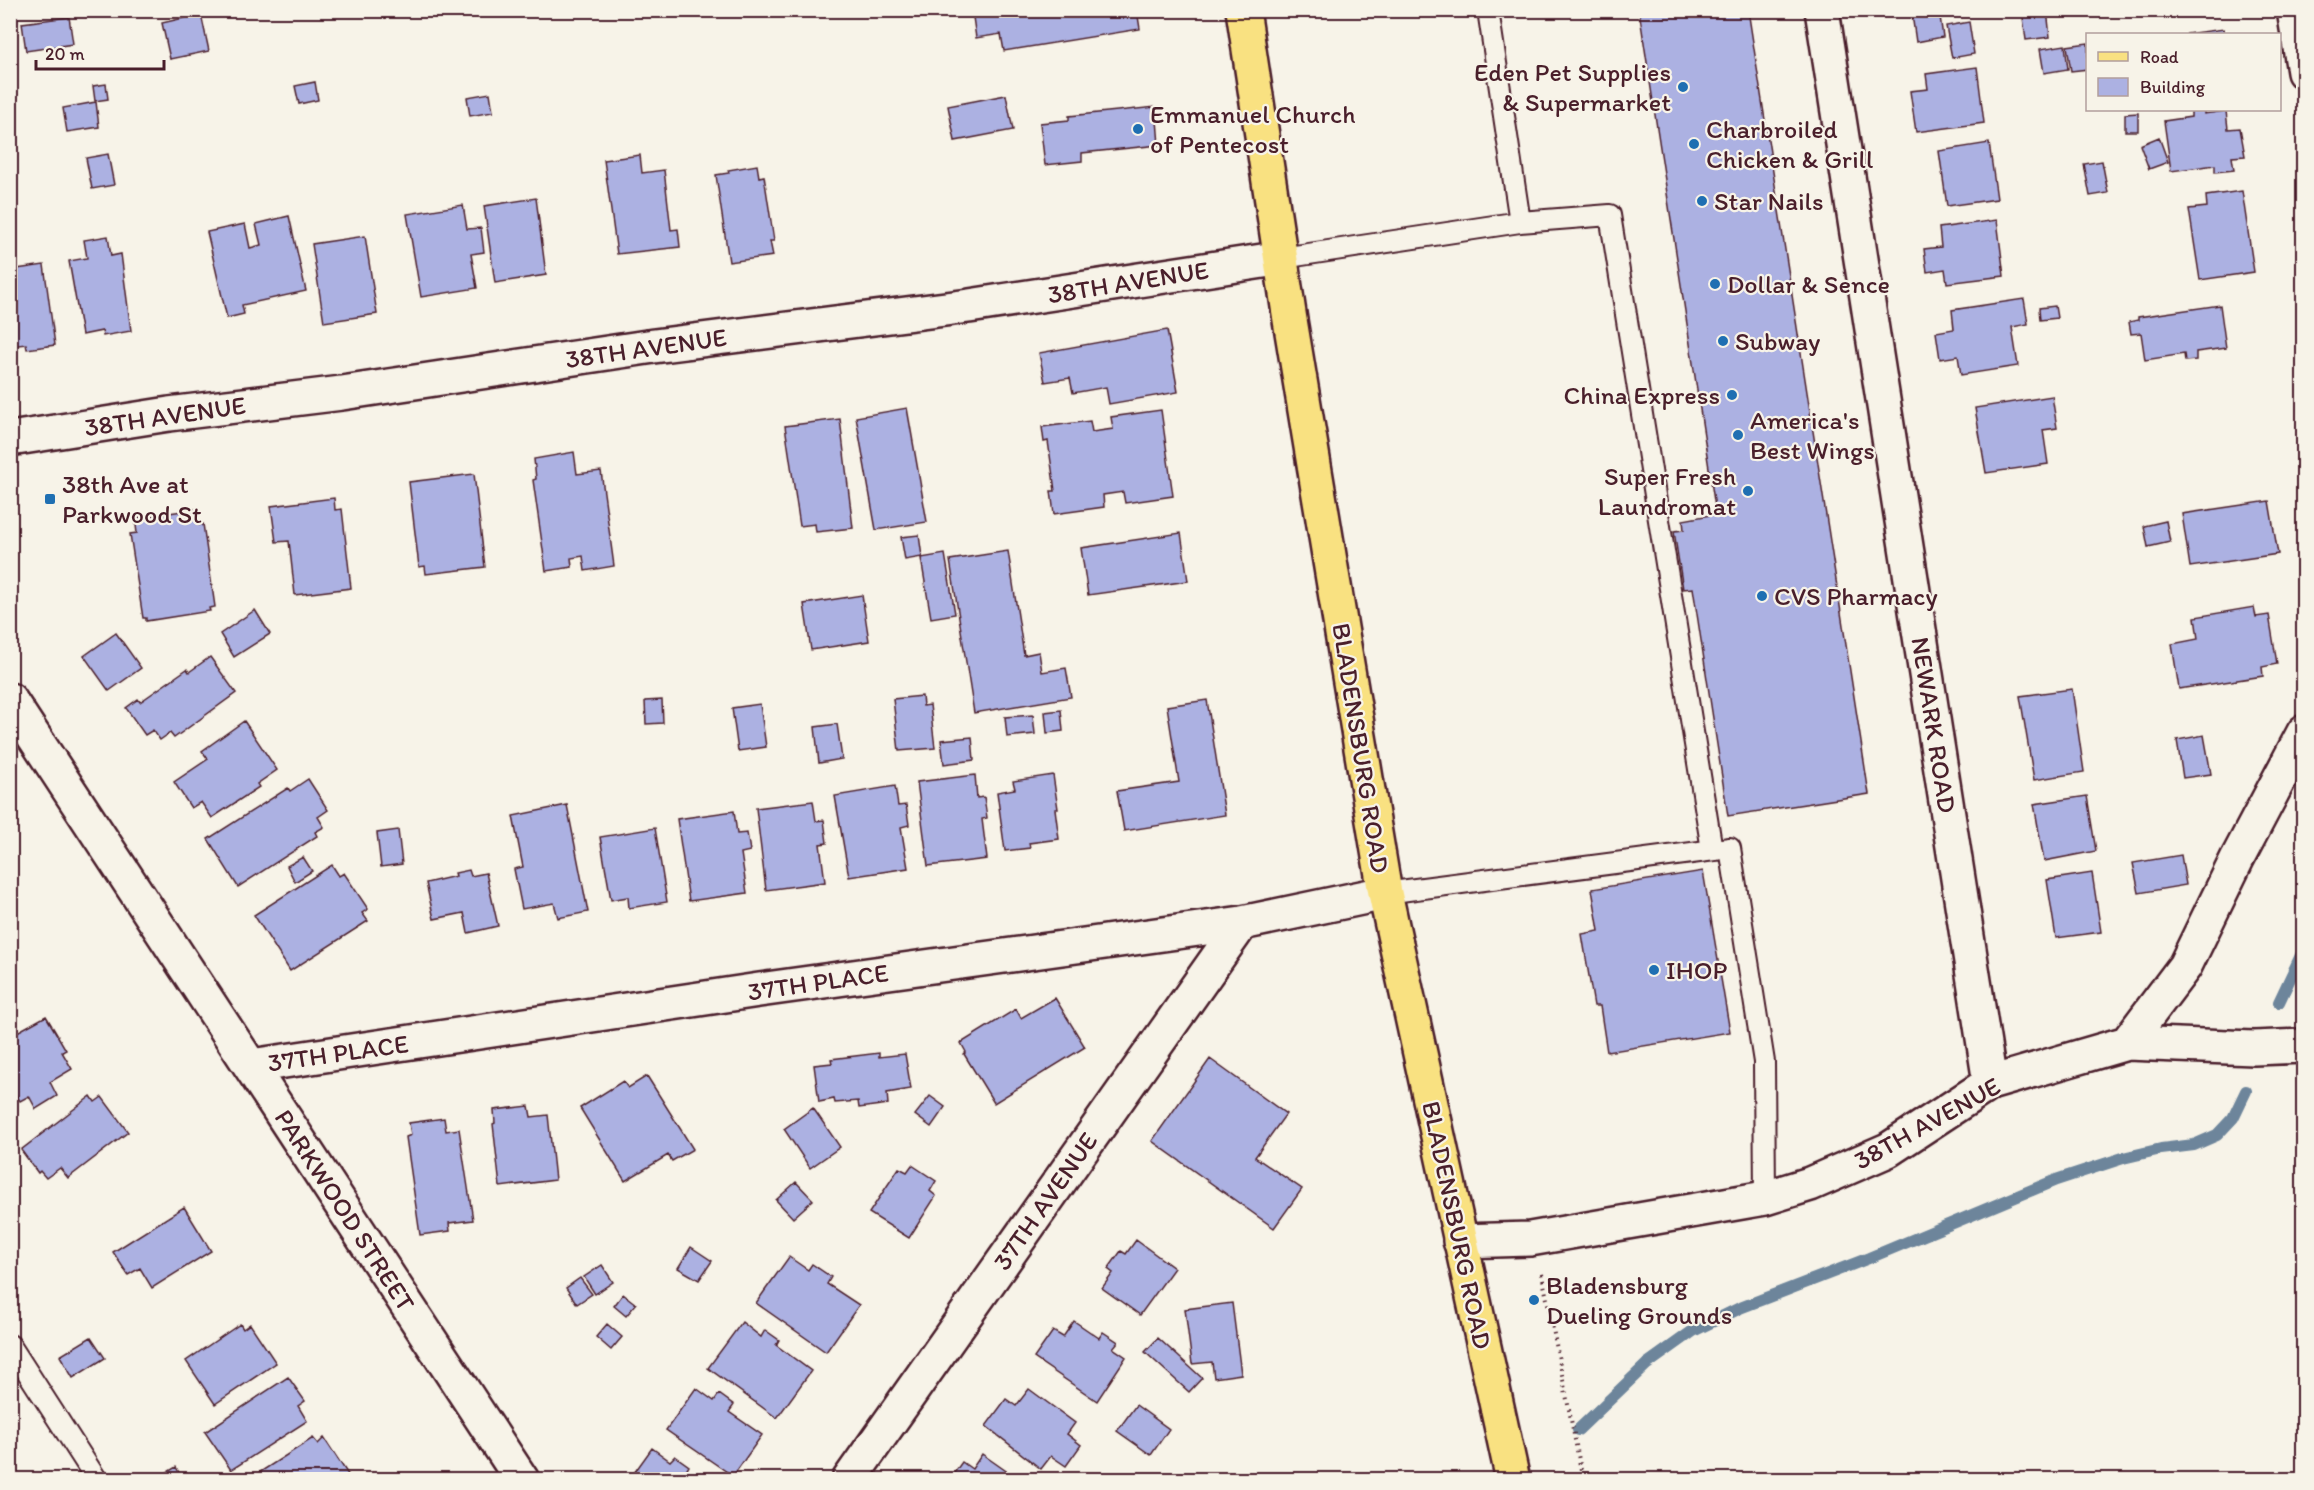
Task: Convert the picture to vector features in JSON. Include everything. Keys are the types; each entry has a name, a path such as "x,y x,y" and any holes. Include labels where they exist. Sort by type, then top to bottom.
{"main road":[{"name":"BLADENSBURG ROAD","path":"1243,10 1290,320 1385,893 1513,1479"}],"street":[{"name":"NEWARK ROAD","path":"1822,10 1990,1083"},
{"path":"2294,10 2304,72"},
{"name":"38TH AVENUE","path":"10,439 169,414 342,393 654,346 969,306 1282,258"},
{"name":"PARKWOOD STREET","path":"10,700 522,1479"},
{"path":"2127,1043 2185,966 2237,859 2304,732"},
{"name":"37TH PLACE","path":"250,1066 747,992 1242,923 1385,893"},
{"name":"37TH AVENUE","path":"849,1479 1242,923"},
{"name":"38TH AVENUE","path":"1460,1241 1530,1239 1765,1198 1810,1184 1888,1150 1990,1083 2127,1043 2254,1048 2304,1046"}],"lane":[{"path":"1488,10 1520,222"},
{"path":"1282,258 1520,222 1610,215 1712,850"},
{"path":"1385,893 1730,848 1764,1062 1765,1198"},
{"path":"10,1345 97,1479"}],"path":[{"path":"1541,1269 1583,1479"}],"building":[{"path":"972,10 1137,10 1140,29 1004,51 1001,34 976,38"},
{"path":"1639,10 1748,10 1869,794 1728,816 1693,588 1683,589 1674,531 1684,530 1683,520 1716,514"},
{"path":"1939,10 1943,37 1916,42 1912,14"},
{"path":"2022,10 2047,10 2050,37 2026,40"},
{"path":"201,14 209,51 170,59 162,23"},
{"path":"69,17 73,44 26,51 22,23"},
{"path":"1969,22 1974,54 1952,58 1946,26"},
{"path":"2224,29 2224,33 2194,33"},
{"path":"2086,43 2086,69 2071,71 2067,46"},
{"path":"2065,45 2068,69 2044,73 2040,49"},
{"path":"1977,67 1984,123 1916,132 1910,91 1928,89 1926,74"},
{"path":"315,82 318,100 299,104 295,86"},
{"path":"106,84 108,99 95,101 93,86"},
{"path":"490,93 493,112 470,116 467,97"},
{"path":"1006,95 1013,130 955,141 948,106"},
{"path":"96,102 99,127 67,132 63,108"},
{"path":"1156,107 1159,145 1082,153 1082,161 1045,165 1040,123 1069,120 1069,116"},
{"path":"2191,111 2204,111 2204,114 2226,111 2228,129 2240,128 2245,156 2232,157 2234,170 2215,172 2215,165 2171,171 2164,121 2191,117"},
{"path":"2138,113 2138,131 2125,131 2125,114"},
{"path":"2159,137 2168,162 2149,169 2140,145"},
{"path":"1989,143 1997,199 1947,206 1939,151"},
{"path":"108,154 114,185 92,189 86,158"},
{"path":"640,155 642,173 664,170 671,230 678,229 680,247 617,254 604,160"},
{"path":"2102,161 2108,193 2090,196 2084,164"},
{"path":"757,165 759,177 764,176 774,241 770,241 773,256 729,262 716,175 729,173 728,170"},
{"path":"2242,191 2254,272 2200,280 2189,209 2207,207 2206,196"},
{"path":"536,198 546,275 495,283 484,206"},
{"path":"463,205 467,229 481,228 484,252 471,254 477,288 421,297 407,214"},
{"path":"289,216 306,291 242,305 244,314 227,318 207,232 245,224 250,248 261,245 256,224"},
{"path":"1997,220 2004,276 1947,283 1945,269 1927,272 1924,249 1941,247 1939,228"},
{"path":"108,236 111,256 121,254 131,331 103,336 102,331 82,335 69,261 87,258 84,240"},
{"path":"365,236 377,314 324,322 312,244"},
{"path":"44,265 55,345 27,349 26,344 10,346 10,270"},
{"path":"2024,299 2028,324 2012,327 2018,366 1961,375 1958,356 1940,359 1936,332 1954,329 1952,310"},
{"path":"2220,305 2226,348 2196,352 2196,360 2185,361 2184,354 2145,360 2141,333 2131,334 2129,322 2138,320 2138,317"},
{"path":"2055,306 2057,318 2040,320 2039,308"},
{"path":"1167,330 1178,392 1109,404 1106,387 1073,393 1070,378 1045,382 1039,353"},
{"path":"2052,396 2057,428 2043,430 2048,464 1986,473 1975,408"},
{"path":"907,408 927,522 876,530 856,417"},
{"path":"1161,410 1173,496 1125,503 1123,492 1103,495 1104,507 1054,514 1051,491 1055,491 1048,441 1044,442 1042,427 1090,421 1092,432 1113,429 1111,417"},
{"path":"840,419 853,528 816,532 815,524 800,526 785,426"},
{"path":"574,452 577,474 601,471 614,566 585,571 583,556 571,558 572,567 546,571 533,480 536,479 534,459"},
{"path":"474,474 485,567 426,574 425,566 419,567 409,482"},
{"path":"334,498 335,510 342,509 351,588 295,595 289,541 276,542 271,506"},
{"path":"2269,501 2278,554 2190,567 2182,514"},
{"path":"196,509 198,525 203,524 215,607 209,608 210,611 146,621 146,618 143,618 130,534 137,533 135,518"},
{"path":"2166,521 2170,542 2148,547 2144,526"},
{"path":"1181,533 1188,581 1088,595 1081,548"},
{"path":"919,535 922,557 905,560 901,537"},
{"path":"1008,551 1024,655 1039,652 1042,672 1066,668 1071,697 974,713 950,560"},
{"path":"945,554 955,614 931,618 921,558"},
{"path":"862,595 869,641 811,650 804,604"},
{"path":"2254,607 2256,617 2269,615 2277,664 2262,667 2263,676 2179,689 2172,644 2198,639 2195,617"},
{"path":"255,610 270,634 234,657 220,634"},
{"path":"116,633 141,668 109,691 84,656"},
{"path":"210,657 236,693 174,738 170,733 160,740 153,730 145,735 126,708 138,699 140,702 187,669 189,672"},
{"path":"2072,689 2084,772 2034,780 2020,696"},
{"path":"922,696 923,706 930,705 935,748 899,751 893,699"},
{"path":"662,700 663,723 646,724 645,701"},
{"path":"1207,700 1225,815 1124,831 1117,791 1179,782 1167,706"},
{"path":"760,704 766,747 738,751 732,708"},
{"path":"1061,710 1063,731 1047,733 1045,712"},
{"path":"1033,715 1035,734 1007,737 1005,717"},
{"path":"244,721 277,770 257,784 259,787 212,818 201,802 191,808 174,782 208,759 202,751"},
{"path":"837,724 842,759 819,763 815,727"},
{"path":"2204,735 2211,774 2183,778 2177,740"},
{"path":"972,737 974,760 944,764 941,740"},
{"path":"975,775 977,798 984,797 987,818 982,819 987,859 928,866 917,782"},
{"path":"1053,775 1058,809 1055,809 1059,839 1029,843 1030,848 1005,851 997,792 1015,789 1013,781"},
{"path":"308,779 328,810 318,817 324,827 315,832 317,836 238,887 208,839 288,788 290,791"},
{"path":"895,786 898,806 906,805 909,825 901,827 908,868 849,877 835,796"},
{"path":"2087,796 2096,851 2044,861 2034,804"},
{"path":"813,801 816,821 824,820 827,843 820,844 825,882 766,890 756,808"},
{"path":"567,805 588,912 558,918 554,903 522,909 514,869 523,867 513,816"},
{"path":"734,811 737,834 747,833 750,851 741,853 747,893 689,901 677,819"},
{"path":"655,828 667,902 629,908 628,897 611,900 600,837"},
{"path":"398,830 402,864 381,867 377,833"},
{"path":"2181,855 2186,885 2139,893 2133,863"},
{"path":"303,857 312,871 295,882 287,866"},
{"path":"332,865 339,876 344,873 368,909 362,913 368,921 290,971 254,915"},
{"path":"469,870 471,876 486,873 498,926 468,933 464,913 434,919 426,883 456,876 455,873"},
{"name":"IHOP","path":"1703,871 1730,1032 1607,1052 1600,1006 1594,1006 1582,934 1599,931 1592,889"},
{"path":"2092,873 2101,932 2056,938 2047,880"},
{"path":"1055,998 1085,1047 994,1103 964,1054 966,1052 961,1043 1016,1009 1021,1018"},
{"path":"46,1016 66,1050 62,1052 72,1069 50,1082 57,1096 36,1109 29,1096 20,1101 15,1093 10,1095 10,1036"},
{"path":"879,1053 879,1057 905,1054 911,1089 887,1093 888,1104 859,1108 858,1101 835,1103 834,1099 819,1102 814,1065 832,1063 831,1059"},
{"path":"1210,1059 1286,1114 1255,1157 1302,1189 1274,1228 1152,1141"},
{"path":"647,1076 693,1149 672,1161 668,1155 625,1181 580,1108 623,1081 628,1088"},
{"path":"91,1096 95,1102 102,1097 128,1132 68,1178 60,1168 46,1178 40,1171 38,1173 21,1150"},
{"path":"930,1096 945,1107 931,1127 915,1115"},
{"path":"529,1106 531,1117 548,1115 555,1180 500,1187 493,1124 495,1123 494,1110"},
{"path":"813,1108 840,1147 810,1168 784,1129"},
{"path":"444,1118 446,1131 459,1129 473,1220 449,1223 450,1231 420,1235 406,1137 411,1135 409,1123"},
{"path":"912,1165 936,1181 930,1191 936,1196 909,1238 869,1213 899,1168 907,1172"},
{"path":"796,1182 813,1200 793,1218 776,1200"},
{"path":"184,1207 211,1251 152,1288 140,1268 128,1275 113,1252"},
{"path":"1136,1240 1174,1268 1140,1315 1102,1288 1113,1273 1108,1269 1121,1251 1126,1254"},
{"path":"691,1247 712,1261 699,1280 678,1268"},
{"path":"789,1257 808,1270 812,1264 831,1277 827,1284 859,1305 826,1352 756,1303"},
{"path":"602,1265 613,1282 595,1294 584,1277"},
{"path":"580,1278 592,1294 577,1304 566,1288"},
{"path":"623,1294 636,1304 626,1316 614,1306"},
{"path":"1232,1303 1241,1374 1214,1378 1212,1362 1192,1364 1185,1309"},
{"path":"1074,1321 1099,1338 1103,1332 1118,1342 1113,1348 1126,1357 1097,1401 1034,1358 1053,1331 1063,1337"},
{"path":"742,1322 761,1337 765,1330 779,1340 776,1345 811,1371 777,1418 708,1368"},
{"path":"240,1324 243,1329 250,1324 276,1363 215,1404 186,1361"},
{"path":"607,1324 622,1337 611,1350 596,1337"},
{"path":"91,1337 105,1358 73,1378 60,1356"},
{"path":"1158,1338 1202,1378 1189,1392 1145,1352"},
{"path":"288,1377 305,1401 298,1406 307,1421 231,1470 205,1432"},
{"path":"696,1388 714,1401 719,1394 734,1405 729,1412 762,1435 733,1476 666,1430"},
{"path":"1029,1389 1075,1423 1067,1434 1081,1445 1066,1466 1051,1456 1041,1469 986,1426 1006,1399 1016,1406"},
{"path":"1136,1405 1169,1429 1151,1455 1117,1431"},
{"path":"313,1438 318,1444 324,1438 351,1479 252,1480 258,1476 257,1474"},
{"path":"652,1448 670,1461 675,1456 689,1466 686,1471 697,1480 629,1480"},
{"path":"982,1454 1019,1480 949,1480 962,1462 972,1469"},
{"path":"176,1467 183,1480 154,1480"}],"waterway":[{"path":"2279,1002 2304,949"},
{"path":"1578,1430 1647,1364 1693,1331 1740,1308 1869,1258 2056,1180 2123,1158 2161,1149 2194,1145 2217,1135 2233,1118 2246,1091"}],"place":[{"name":"Eden Pet Supplies & Supermarket","path":"1683,87"},
{"name":"Emmanuel Church of Pentecost","path":"1138,129"},
{"name":"Charbroiled Chicken & Grill","path":"1694,144"},
{"name":"Star Nails","path":"1702,201"},
{"name":"Dollar & Sence","path":"1715,284"},
{"name":"Subway","path":"1723,341"},
{"name":"China Express","path":"1732,395"},
{"name":"America's Best Wings","path":"1738,435"},
{"name":"Super Fresh Laundromat","path":"1748,491"},
{"name":"38th Ave at Parkwood St","path":"50,499"},
{"name":"CVS Pharmacy","path":"1762,596"},
{"name":"IHOP","path":"1654,970"},
{"name":"Bladensburg Dueling Grounds","path":"1534,1300"}]}
